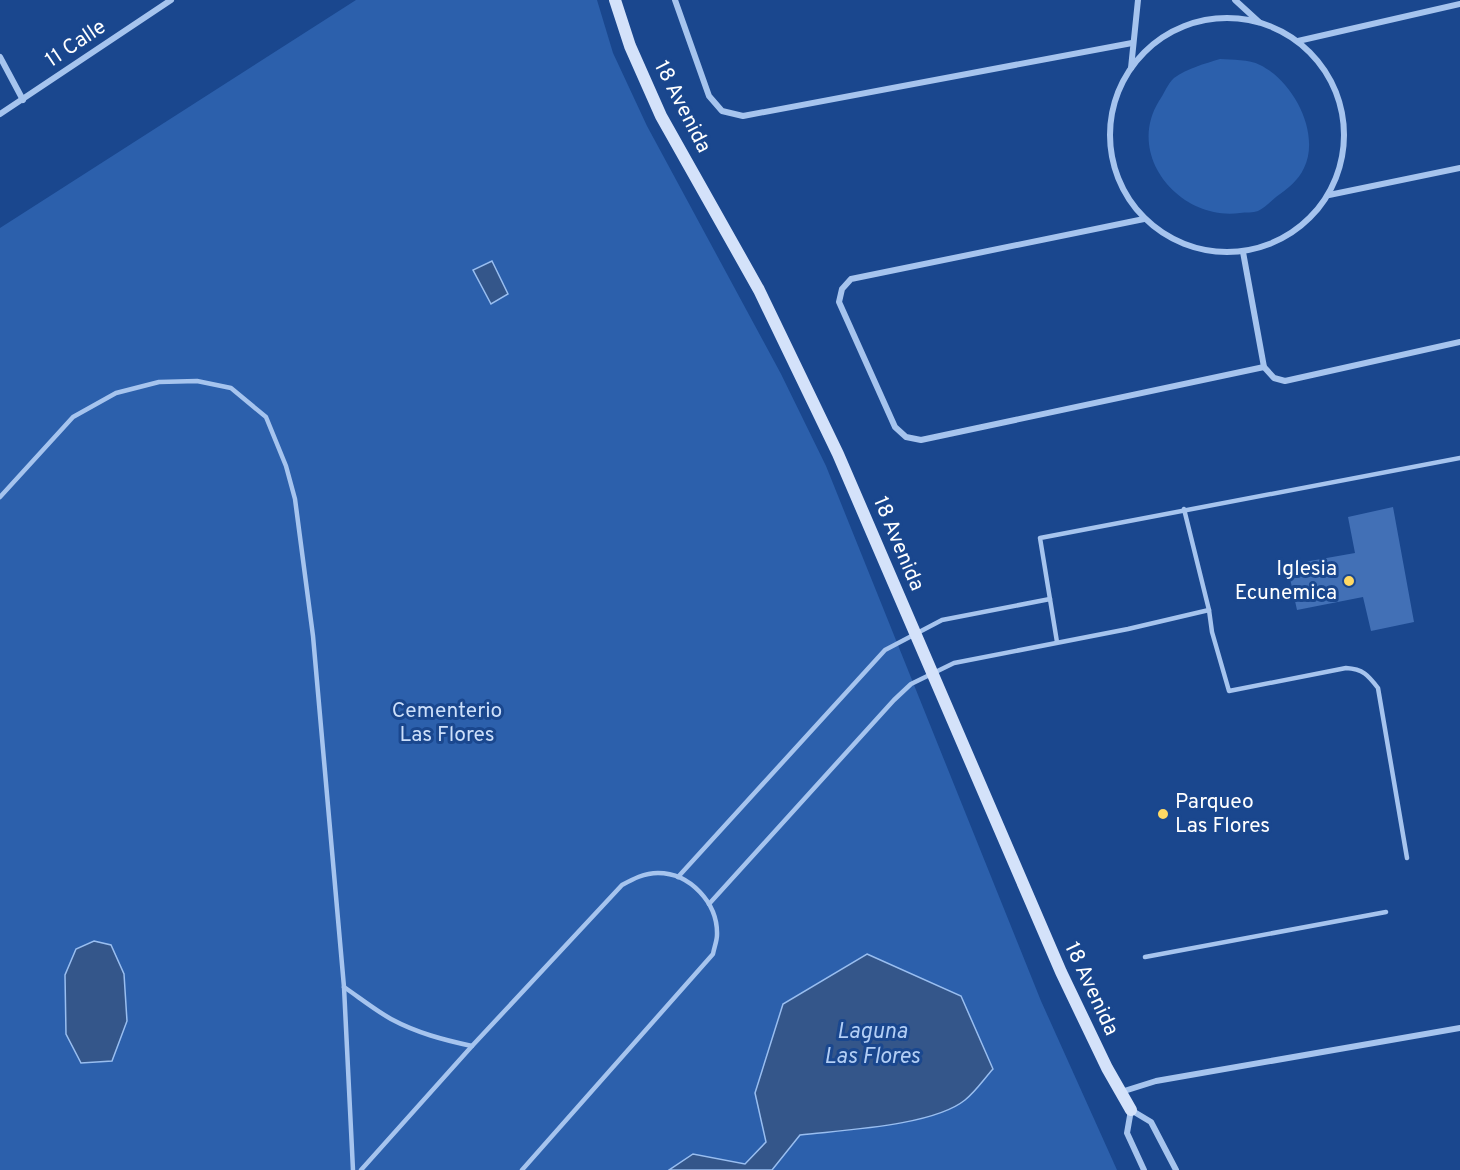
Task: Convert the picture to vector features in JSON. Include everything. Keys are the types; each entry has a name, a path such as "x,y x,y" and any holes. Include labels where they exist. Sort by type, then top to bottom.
{"street":[{"name":"11 Calle","path":"0,114 171,0"},
{"name":"18 Avenida","path":"615,0 630,46 661,116 759,290 838,454 1078,1010 1131,1110 1151,1122 1176,1170"},
{"path":"675,0 709,96 722,111 743,116 1132,43"},
{"path":"1131,69 1138,0"},
{"path":"1235,0 1259,22 1298,41 1327,72 1343,112 1343,155 1329,195 1306,222 1276,242 1242,252 1207,251 1173,240 1144,219 1124,194 1112,163 1109,130 1115,98 1131,69 1155,42 1188,25 1223,18 1259,22"},
{"path":"1298,41 1460,4"},
{"path":"0,57 23,100"},
{"path":"1329,195 1460,168"},
{"path":"1144,219 851,279 842,289 839,302 895,427 906,437 921,440 1264,367"},
{"path":"1242,252 1264,367 1274,378 1285,381 1460,342"},
{"path":"1121,1092 1156,1081 1460,1028"},
{"path":"1131,1110 1127,1133 1144,1170"}],"lane":[{"path":"0,497 74,417 116,393 159,382 197,381 231,388 266,417 286,466 295,499 314,636 344,987 353,1170"},
{"path":"1057,642 1040,538 1460,458"},
{"path":"1184,509 1209,610 1212,632 1229,691 1332,669 1358,669 1370,677 1378,688 1407,858"},
{"path":"678,877 885,650 942,620 1050,598"},
{"path":"709,904 911,684 954,663 1128,629 1209,610"},
{"path":"361,1170 472,1046 622,885 640,876 658,873 678,877 692,884 709,904 714,915 717,935 713,954 522,1170"},
{"path":"1145,957 1386,912"},
{"path":"344,987 389,1018 414,1030 472,1046"}],"green space":[{"name":"Cementerio Las Flores","path":"356,0 597,0 613,53 647,126 781,374 826,466 1041,1001 1117,1170 0,1170 0,228"},
{"path":"1220,59 1251,62 1272,73 1293,95 1306,124 1309,139 1308,154 1302,173 1288,188 1256,212 1218,213 1197,207 1179,196 1164,181 1154,163 1149,143 1150,122 1172,80 1190,69"}],"water":[{"path":"492,261 508,294 491,304 473,270"},
{"path":"94,941 111,945 124,974 127,1021 112,1061 81,1063 66,1034 65,975 76,949"},
{"name":"Laguna Las Flores","path":"867,954 961,996 993,1069 976,1089 965,1100 932,1116 862,1129 800,1135 772,1170 669,1170 693,1154 745,1164 766,1142 755,1093 783,1004"}],"building":[{"name":"Iglesia Ecunemica","path":"1393,507 1414,622 1371,631 1363,597 1297,610 1287,565 1355,553 1348,517"}],"place":[{"name":"Iglesia Ecunemica","path":"1349,581"},
{"name":"Parqueo Las Flores","path":"1163,814"}]}
